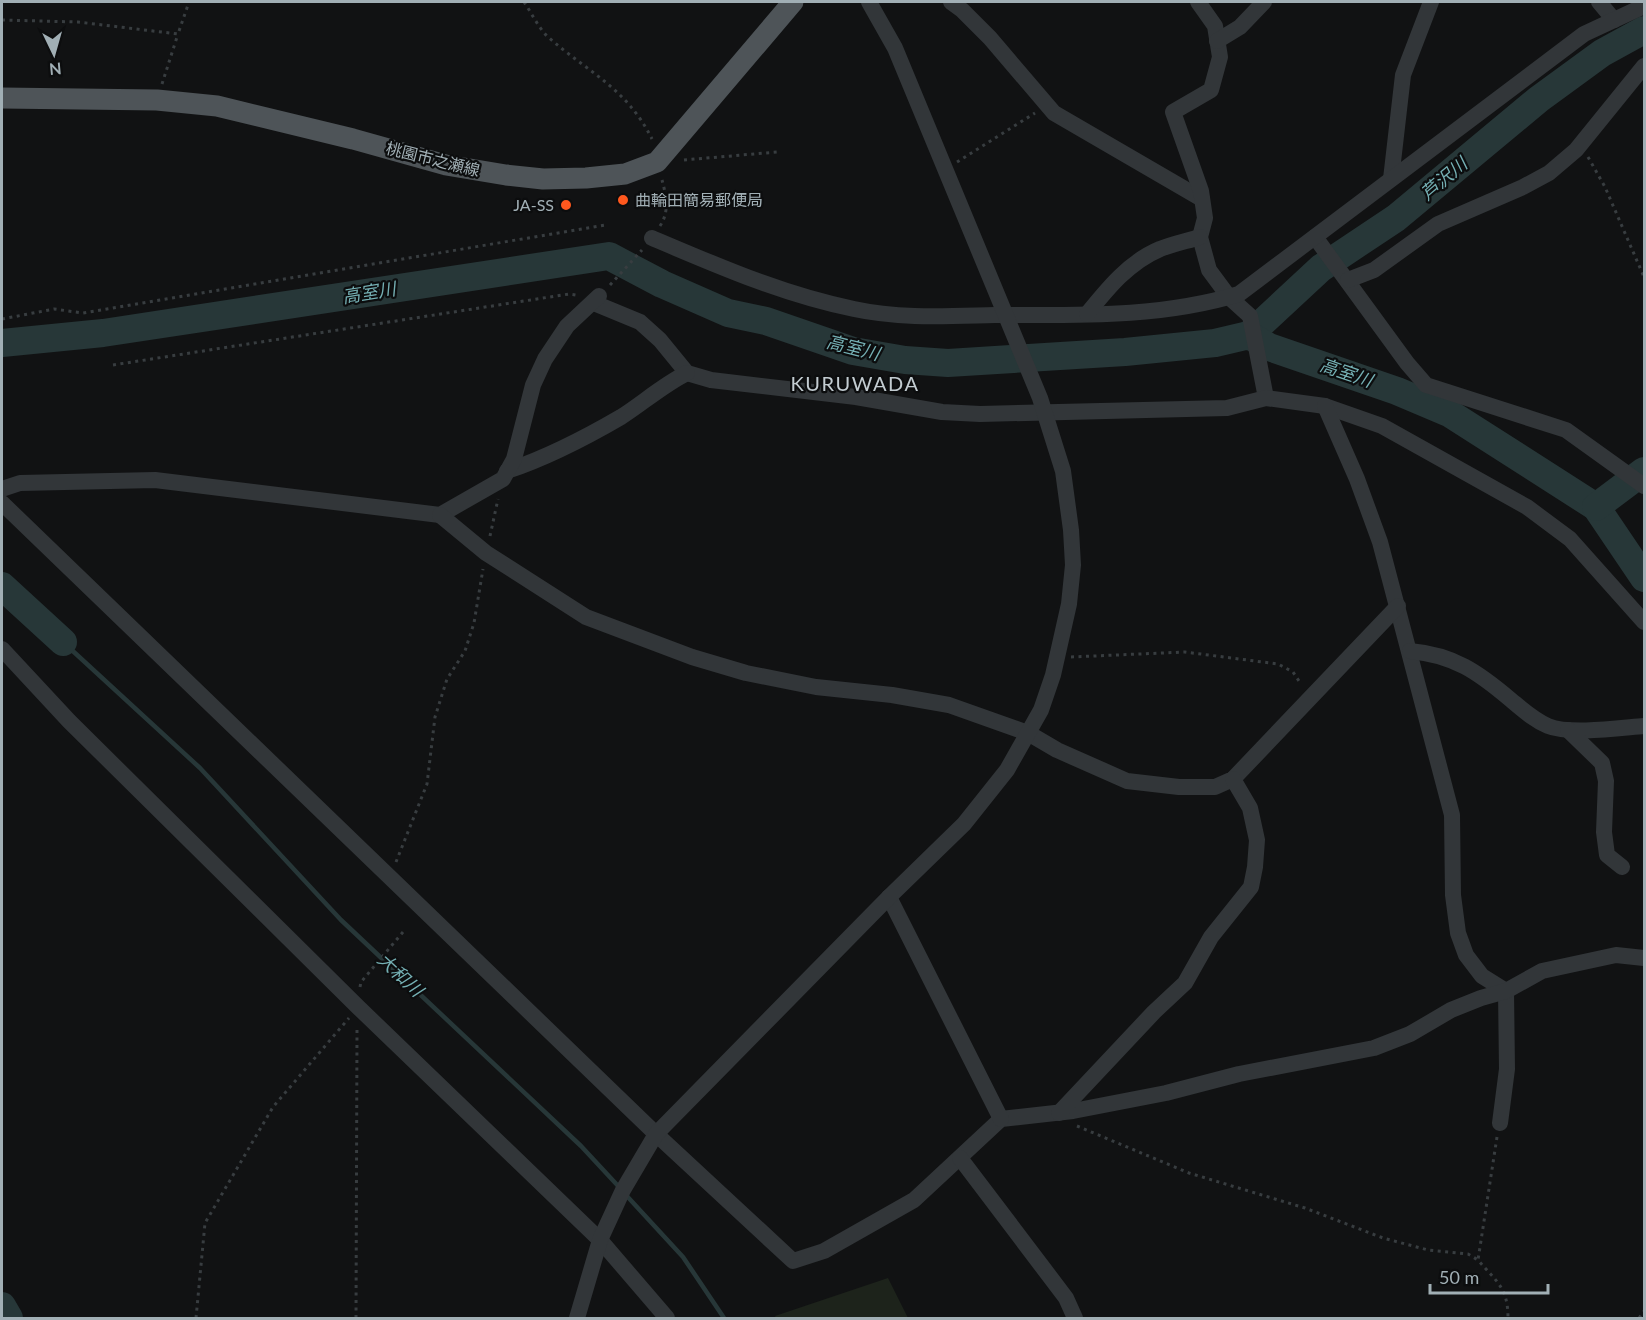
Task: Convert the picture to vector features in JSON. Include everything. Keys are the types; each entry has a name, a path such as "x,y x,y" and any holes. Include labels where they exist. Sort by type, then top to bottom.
{"main road":[{"name":"桃園市之瀬線","path":"2,98 157,99 217,106 265,116 446,165 506,175 543,179 625,174 657,162 793,2"}],"street":[{"path":"577,1318 602,1235 623,1190 653,1140 889,897 964,824 1007,770 1041,710 1058,657 1069,604 1073,565 1063,471 1042,405 895,48 869,2"},
{"path":"951,2 990,38 1054,113 1202,199"},
{"path":"1198,2 1215,26 1220,57 1211,90 1173,112 1201,190 1205,218 1200,237 1209,270 1229,297 1250,316 1266,398"},
{"path":"1217,41 1240,27 1264,2"},
{"path":"1391,179 1403,75 1431,2"},
{"path":"1599,2 1614,20"},
{"path":"652,239 738,275 855,310 916,316 1006,318 1150,313 1210,303 1239,294 1318,241 1391,179 1584,34 1614,20 1641,14"},
{"path":"1346,277 1374,270 1438,225 1549,173 1581,144 1644,66"},
{"path":"1087,314 1113,282 1138,261 1160,249 1200,237"},
{"path":"1318,241 1407,363 1426,385 1566,430 1644,486"},
{"path":"505,475 514,459 533,385 545,359 567,326 597,299 640,322 660,340 687,372 711,380 856,397 942,412 980,414 1042,405 1227,408 1266,398 1325,406 1382,426 1527,507 1570,539 1644,622"},
{"path":"440,515 505,475 538,461 622,416 665,384 687,372"},
{"path":"1325,406 1357,479 1380,542 1452,815 1453,895 1458,933 1466,956 1482,976 1506,991"},
{"path":"2,489 20,483 155,480 440,515 486,553 586,616 692,657 746,673 816,687 892,695 949,705 1028,733 1057,750 1127,781 1179,787 1215,787 1233,779 1398,606"},
{"path":"2,503 390,878 653,1140 793,1261 824,1251 914,1200 1001,1119 1059,1113 1166,1093 1239,1074 1374,1048 1410,1034 1451,1010 1506,991 1542,971 1616,955 1644,958"},
{"path":"2,649 69,721 358,1007 602,1235 661,1317"},
{"path":"1410,651 1454,660 1480,674 1533,718 1550,727 1568,730 1644,726"},
{"path":"1568,730 1602,763 1606,781 1604,831 1607,855 1622,867"},
{"path":"1059,1113 1147,1019 1185,983 1211,937 1251,887 1257,840 1250,808 1233,779"},
{"path":"889,897 1001,1119"},
{"path":"1500,1123 1507,1069 1506,991"},
{"path":"960,1158 1066,1298 1075,1318"}],"path":[{"path":"157,99 189,2"},
{"path":"113,365 569,294 597,299 652,239 664,221 667,200 652,138 632,106 603,80 545,35 524,2"},
{"path":"2,20 78,22 177,34"},
{"path":"945,169 1047,106"},
{"path":"1581,144 1605,187 1644,278"},
{"path":"684,160 777,152"},
{"path":"2,319 54,309 83,313 605,225"},
{"path":"390,878 427,783 435,717 447,679 465,651 474,623 486,553 505,475"},
{"path":"1058,657 1185,652 1278,664 1293,672 1310,698"},
{"path":"361,982 403,932"},
{"path":"196,1318 205,1223 273,1107 358,1007"},
{"path":"356,1318 358,1007"},
{"path":"1059,1113 1082,1130 1189,1173 1305,1208 1383,1238 1428,1250 1468,1254 1478,1260 1504,1290 1508,1302 1508,1318"},
{"path":"1478,1260 1500,1123"},
{"path":"1639,1318 1644,1311"}],"shaded area":[{"path":"888,1278 908,1318 776,1318 775,1316"}],"waterway":[{"name":"芦沢川","path":"1249,335 1321,268 1396,218 1539,99 1602,53 1644,30"},
{"name":"高室川","path":"2,343 103,333 609,256 662,284 728,313 766,321 853,351 905,360 948,363 1125,352 1215,343 1249,335 1269,347 1397,391 1449,413 1596,507 1644,578"},
{"path":"1596,507 1644,471"},
{"path":"2,586 63,642"},
{"name":"大和川","path":"63,642 200,768 341,920 581,1146 620,1188"},
{"name":"大和川","path":"625,1194 683,1257 724,1318"},
{"path":"2,1306 9,1318"}],"place":[{"name":"曲輪田簡易郵便局","path":"623,200"},
{"name":"JA-SS","path":"566,205"}],"district":[{"name":"KURUWADA","path":"855,384"}]}
